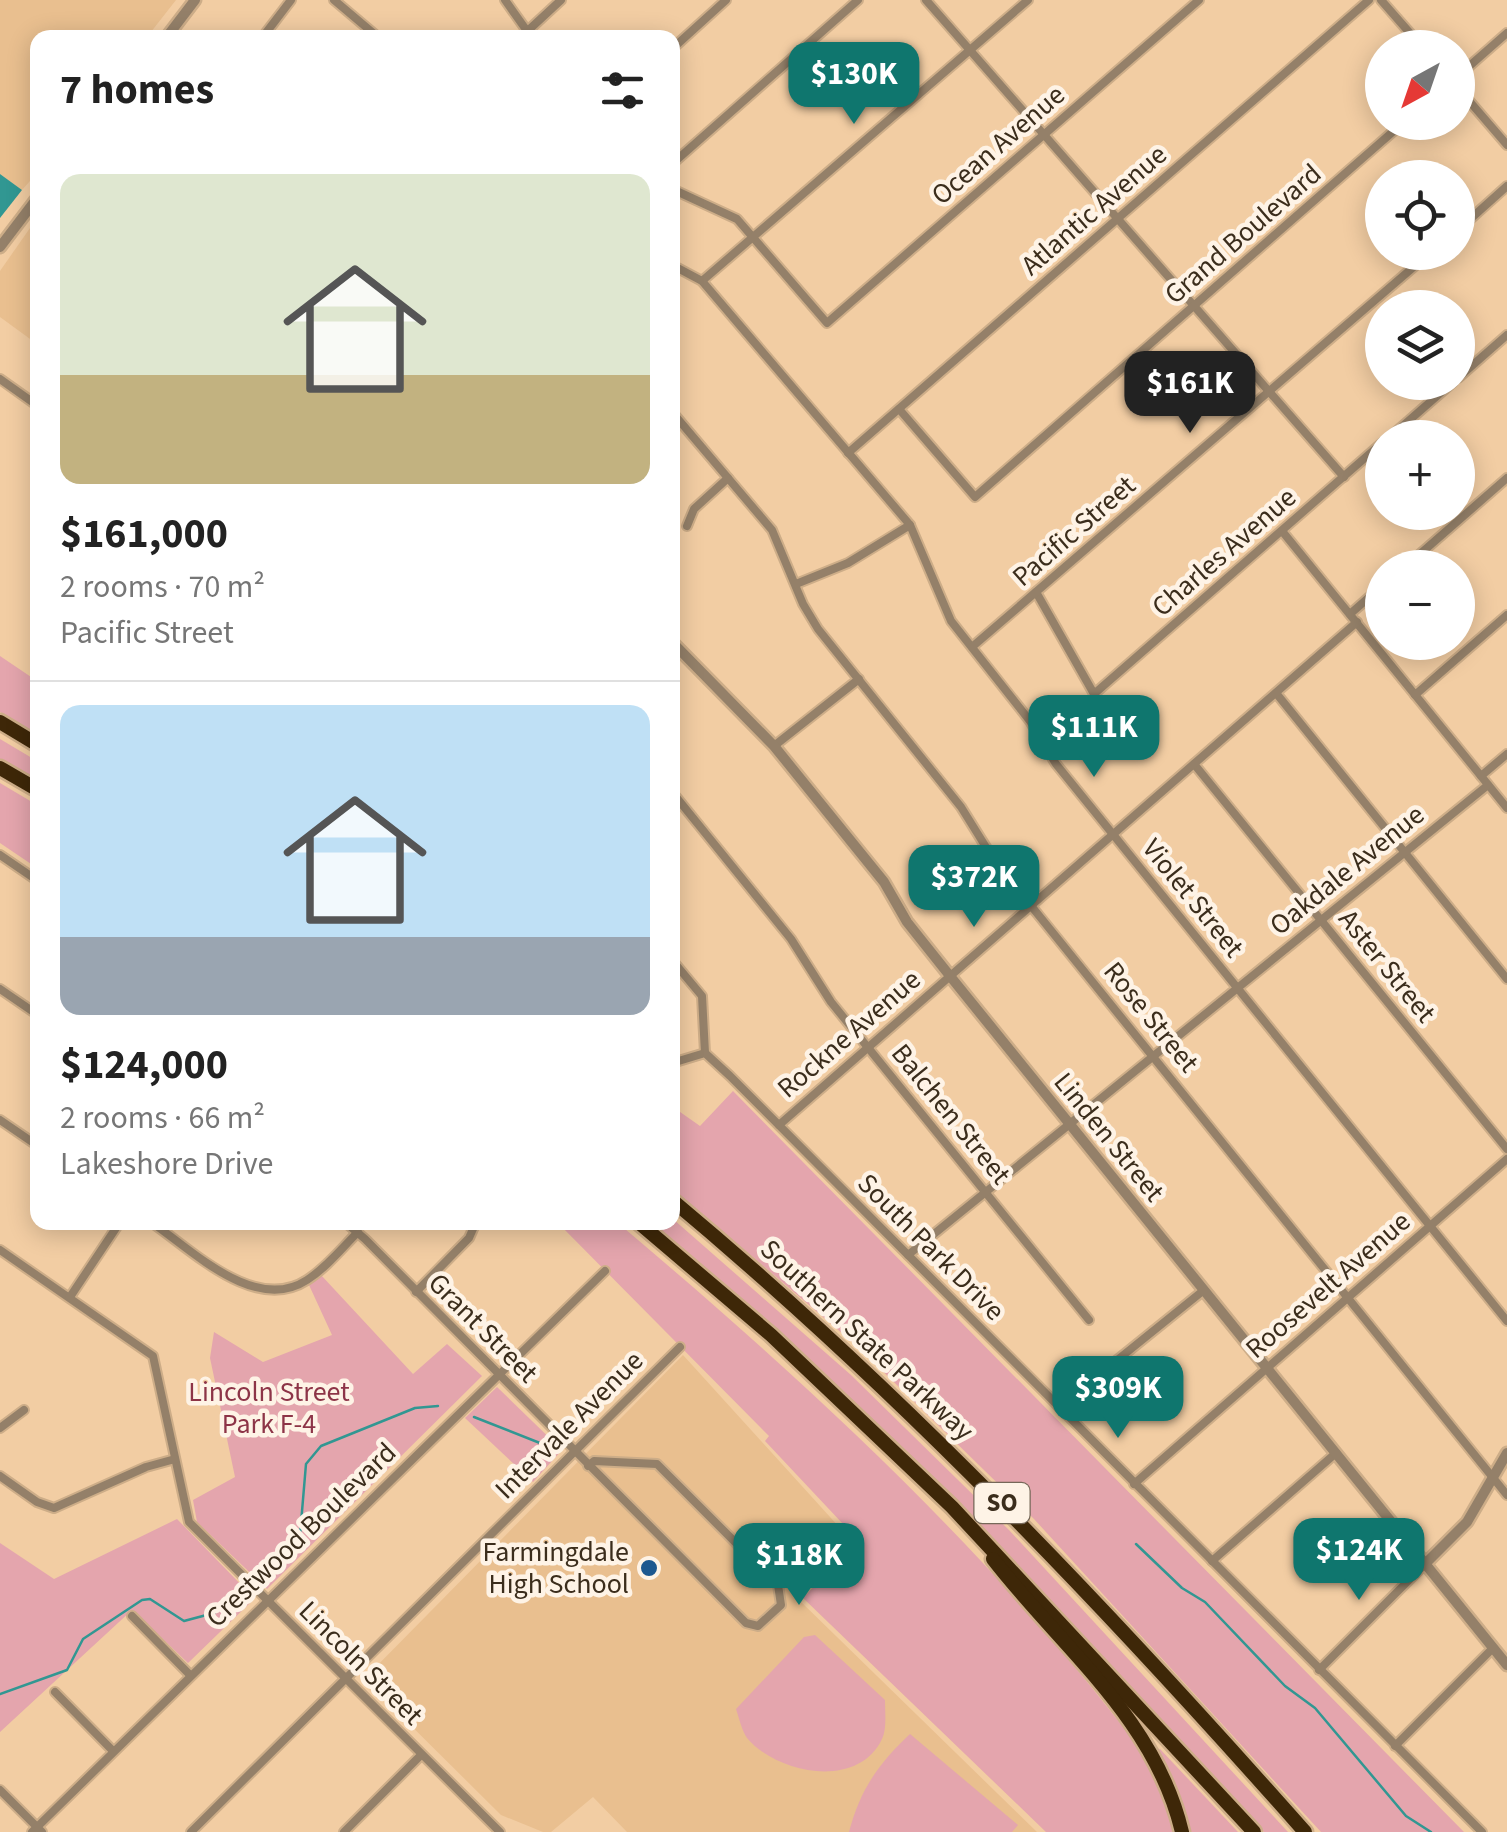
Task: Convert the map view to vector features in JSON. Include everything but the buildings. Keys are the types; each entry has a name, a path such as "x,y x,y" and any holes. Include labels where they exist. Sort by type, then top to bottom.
{"highway":[{"path":"0,722 30,740"},
{"path":"0,768 30,785"},
{"name":"Southern State Parkway","path":"680,1207 814,1323 1002,1502 1172,1682 1306,1832"},
{"name":"SO","path":"647,1230 772,1335 952,1507 1254,1832"},
{"path":"952,1507 1021,1595 1090,1669 1130,1720 1158,1766 1182,1832"}],"street":[{"path":"172,30 194,0"},
{"path":"268,30 291,0"},
{"path":"334,0 370,30"},
{"path":"505,0 521,30"},
{"path":"527,30 560,0"},
{"path":"680,43 726,0"},
{"path":"680,157 858,0"},
{"path":"926,0 1344,476"},
{"path":"702,280 1028,0"},
{"name":"Ocean Avenue","path":"753,238 826,323 1199,0"},
{"name":"Atlantic Avenue","path":"848,453 1370,0"},
{"path":"1381,0 1407,30"},
{"path":"1475,61 1507,34"},
{"path":"1475,107 1507,144"},
{"name":"Grand Boulevard","path":"900,409 975,497 1383,140"},
{"path":"1475,215 1507,186"},
{"path":"680,193 737,219 753,238"},
{"path":"0,247 30,208"},
{"name":"Violet Street","path":"680,270 702,280 910,525 951,621 1113,834 1507,1322"},
{"name":"Pacific Street","path":"972,647 1410,270"},
{"path":"1475,363 1507,335"},
{"path":"0,378 30,400"},
{"path":"1409,420 1432,400"},
{"name":"Rose Street","path":"680,421 772,530 818,629 961,807 994,860 1507,1495"},
{"name":"Charles Avenue","path":"1036,592 1094,694 1365,458"},
{"path":"687,526 694,509 728,478"},
{"path":"1425,550 1507,478"},
{"path":"796,584 848,563 910,525"},
{"path":"1282,531 1507,808"},
{"name":"Rockne Avenue","path":"779,1125 1276,693 1365,605"},
{"path":"1415,694 1507,616"},
{"name":"Linden Street","path":"680,650 774,746 884,882 907,922 950,976 1507,1665"},
{"path":"774,746 858,679"},
{"path":"1276,693 1507,979"},
{"path":"1482,776 1507,754"},
{"name":"Aster Street","path":"1194,764 1507,1150"},
{"name":"Oakdale Avenue","path":"908,1255 1488,785"},
{"name":"Balchen Street","path":"680,803 791,939 831,1002 1089,1320"},
{"path":"0,855 30,875"},
{"path":"680,970 702,996 705,1052 680,1060"},
{"path":"0,989 30,1009"},
{"name":"South Park Drive","path":"705,1052 1482,1832"},
{"path":"0,1120 30,1141"},
{"name":"Roosevelt Avenue","path":"1134,1484 1507,1160"},
{"path":"70,1297 115,1230"},
{"path":"163,1230 237,1280 270,1291 306,1281 358,1232"},
{"name":"Grant Street","path":"355,1230 574,1452 588,1466 746,1623 758,1626 780,1605 778,1586 656,1464 594,1462 588,1466"},
{"path":"416,1292 470,1238 473,1230"},
{"name":"Lincoln Street","path":"0,1250 153,1356 190,1522 498,1832"},
{"name":"Crestwood Boulevard","path":"37,1830 604,1271"},
{"path":"1058,1408 1204,1290"},
{"name":"Intervale Avenue","path":"191,1832 680,1347"},
{"path":"0,1428 24,1410"},
{"path":"1319,1670 1468,1522 1507,1453"},
{"path":"1212,1561 1336,1454"},
{"path":"0,1476 36,1502 54,1508 146,1466 176,1459"},
{"path":"132,1616 190,1675"},
{"path":"1395,1746 1493,1648"},
{"path":"55,1692 114,1751"},
{"path":"344,1832 421,1755"},
{"path":"0,1790 37,1830"}],"shaded area":[{"path":"0,0 176,0 152,30 30,30 30,181 22,190 0,174"},
{"path":"30,228 30,339 0,317 0,271"},
{"name":"Farmingdale High School","path":"683,1355 850,1539 796,1597 1037,1832 627,1832 593,1797 551,1832 543,1832 501,1815 364,1679"}],"green space":[{"path":"0,656 30,676 30,731 0,712"},
{"path":"0,739 30,757 30,778 0,759"},
{"path":"0,783 30,801 30,863 0,843"},
{"path":"733,1091 1464,1832 1321,1832 1034,1519 857,1346 680,1195 680,1112 700,1126"},
{"path":"680,1225 851,1375 1009,1530 1288,1832 1264,1832 922,1469 754,1313 657,1230 680,1230"},
{"path":"565,1230 626,1230 828,1408 894,1472 1021,1605 1141,1750 1163,1794 1173,1832 1046,1832 803,1598 858,1540 765,1441 769,1436"},
{"name":"Lincoln Street Park F-4","path":"321,1275 413,1374 447,1344 482,1376 267,1589 197,1522 193,1500 235,1477 210,1358 214,1332 263,1362 332,1335 309,1285"},
{"path":"497,1387 562,1450 533,1482 465,1418"},
{"path":"177,1519 252,1596 251,1602 188,1663 132,1610 0,1732 0,1543 54,1579"},
{"path":"815,1635 885,1700 882,1739 871,1755 837,1771 797,1768 777,1761 747,1738 736,1709 804,1637"},
{"path":"910,1734 1018,1825 1012,1832 849,1832 872,1779"},
{"path":"1160,1749 1238,1832 1186,1832 1156,1751"}],"water":[{"path":"0,174 22,190 0,218"}],"waterway":[{"path":"265,1576 300,1535 306,1464 321,1446 415,1408 438,1406"},
{"path":"474,1417 550,1447"},
{"path":"1136,1544 1182,1588 1205,1602 1285,1686 1315,1708 1406,1816 1431,1832"},
{"path":"0,1694 67,1670 83,1639 142,1600 150,1599 184,1621 214,1613 243,1595"}],"place":[{"name":"Farmingdale High School","path":"649,1568"}]}
